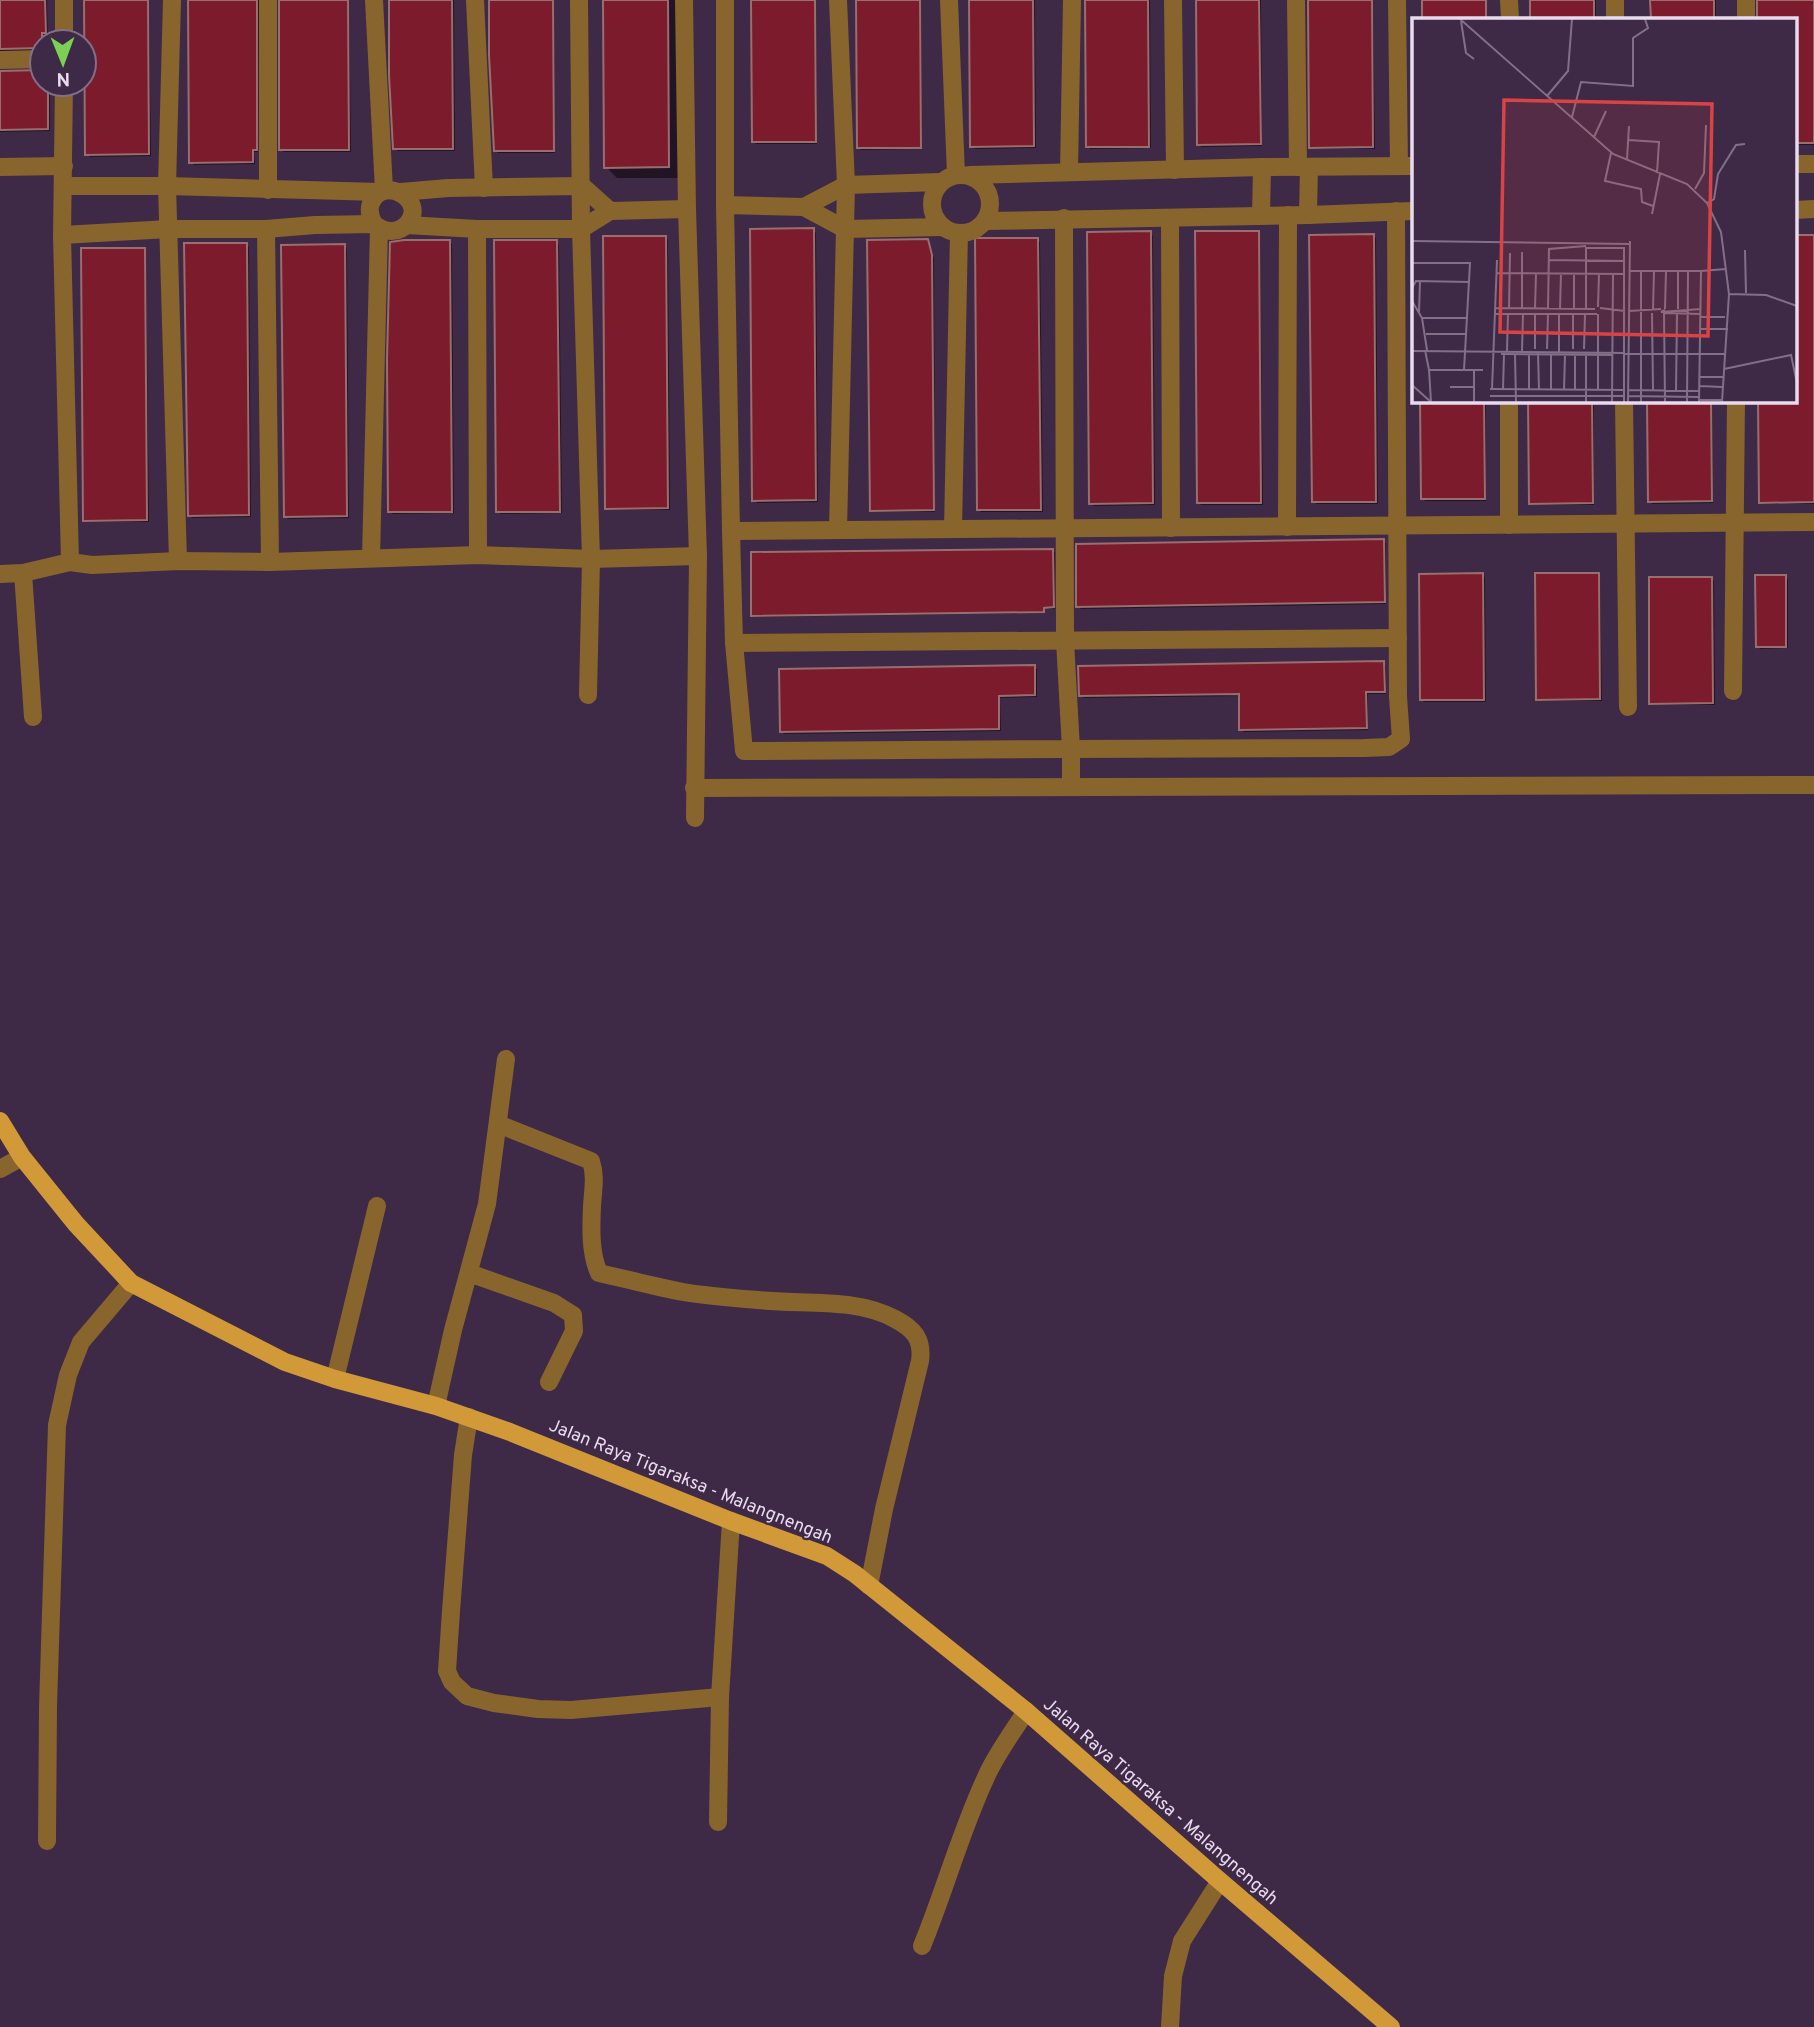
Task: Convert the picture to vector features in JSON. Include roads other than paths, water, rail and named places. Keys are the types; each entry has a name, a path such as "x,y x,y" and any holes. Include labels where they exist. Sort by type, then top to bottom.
{"main road":[{"name":"Jalan Raya Tigaraksa - Malangnengah","path":"0,1121 22,1157 76,1224 131,1283 285,1362 469,1417 827,1556 869,1586 1026,1711 1391,2027"}],"street":[{"path":"64,0 64,28"},
{"path":"172,0 167,186 178,561"},
{"path":"268,0 268,190"},
{"path":"374,0 388,191"},
{"path":"475,0 484,188"},
{"path":"579,0 581,229 591,559 588,695"},
{"path":"684,0 687,209 698,556 695,818"},
{"path":"725,0 725,205 731,531 734,643 744,751 1364,748 1389,747 1401,739 1398,526 1405,211 985,220"},
{"path":"838,0 846,185 838,530"},
{"path":"949,0 955,177"},
{"path":"1069,172 1072,0"},
{"path":"1173,0 1175,170"},
{"path":"1296,0 1308,215"},
{"path":"725,205 804,206 846,185 955,177 1262,167 1406,166 1397,0"},
{"path":"1509,0 1510,18"},
{"path":"1615,0 1615,18"},
{"path":"1746,0 1746,18"},
{"path":"0,60 28,59"},
{"path":"64,98 62,235 70,562"},
{"path":"0,167 64,166"},
{"path":"1261,215 1262,167"},
{"path":"804,206 845,229 951,230 974,230 985,220 990,208 989,194 982,183 955,177 933,193 931,205 934,217 951,230"},
{"path":"63,186 388,191 582,186 610,211"},
{"path":"371,558 377,226 370,216 373,199 388,191 409,198 412,216 407,225"},
{"path":"62,235 315,225 377,226 394,232 407,225 477,229 581,229 610,211 687,209"},
{"path":"1287,527 1288,215"},
{"path":"1063,218 1065,641 1071,786"},
{"path":"1170,218 1171,528"},
{"path":"265,229 270,562"},
{"path":"477,229 478,555"},
{"path":"951,230 953,529"},
{"path":"1508,525 1509,402"},
{"path":"1624,402 1628,707"},
{"path":"1734,691 1736,402"},
{"path":"731,531 1814,522"},
{"path":"0,574 23,573 70,562 92,565 478,555 591,559 698,556"},
{"path":"23,573 33,717"},
{"path":"734,643 1398,638"},
{"path":"695,788 1814,785"},
{"path":"436,1406 453,1330 487,1204 506,1059"},
{"path":"498,1124 591,1161 594,1171 594,1262 599,1273 683,1292 762,1301 827,1303 872,1310 896,1319 916,1335 922,1349 920,1361 884,1509 869,1586"},
{"path":"0,1169 22,1157"},
{"path":"335,1379 377,1206"},
{"path":"469,1273 554,1303 573,1315 574,1331 549,1382"},
{"path":"47,1841 48,1707 57,1425 68,1375 81,1342 131,1283"},
{"path":"469,1417 463,1455 447,1671 452,1682 467,1696 538,1709 571,1710 720,1697"},
{"path":"719,1822 720,1697 732,1521"},
{"path":"922,1946 954,1854 988,1773 1026,1711"},
{"path":"1170,2027 1173,1976 1182,1941 1220,1881"}]}
